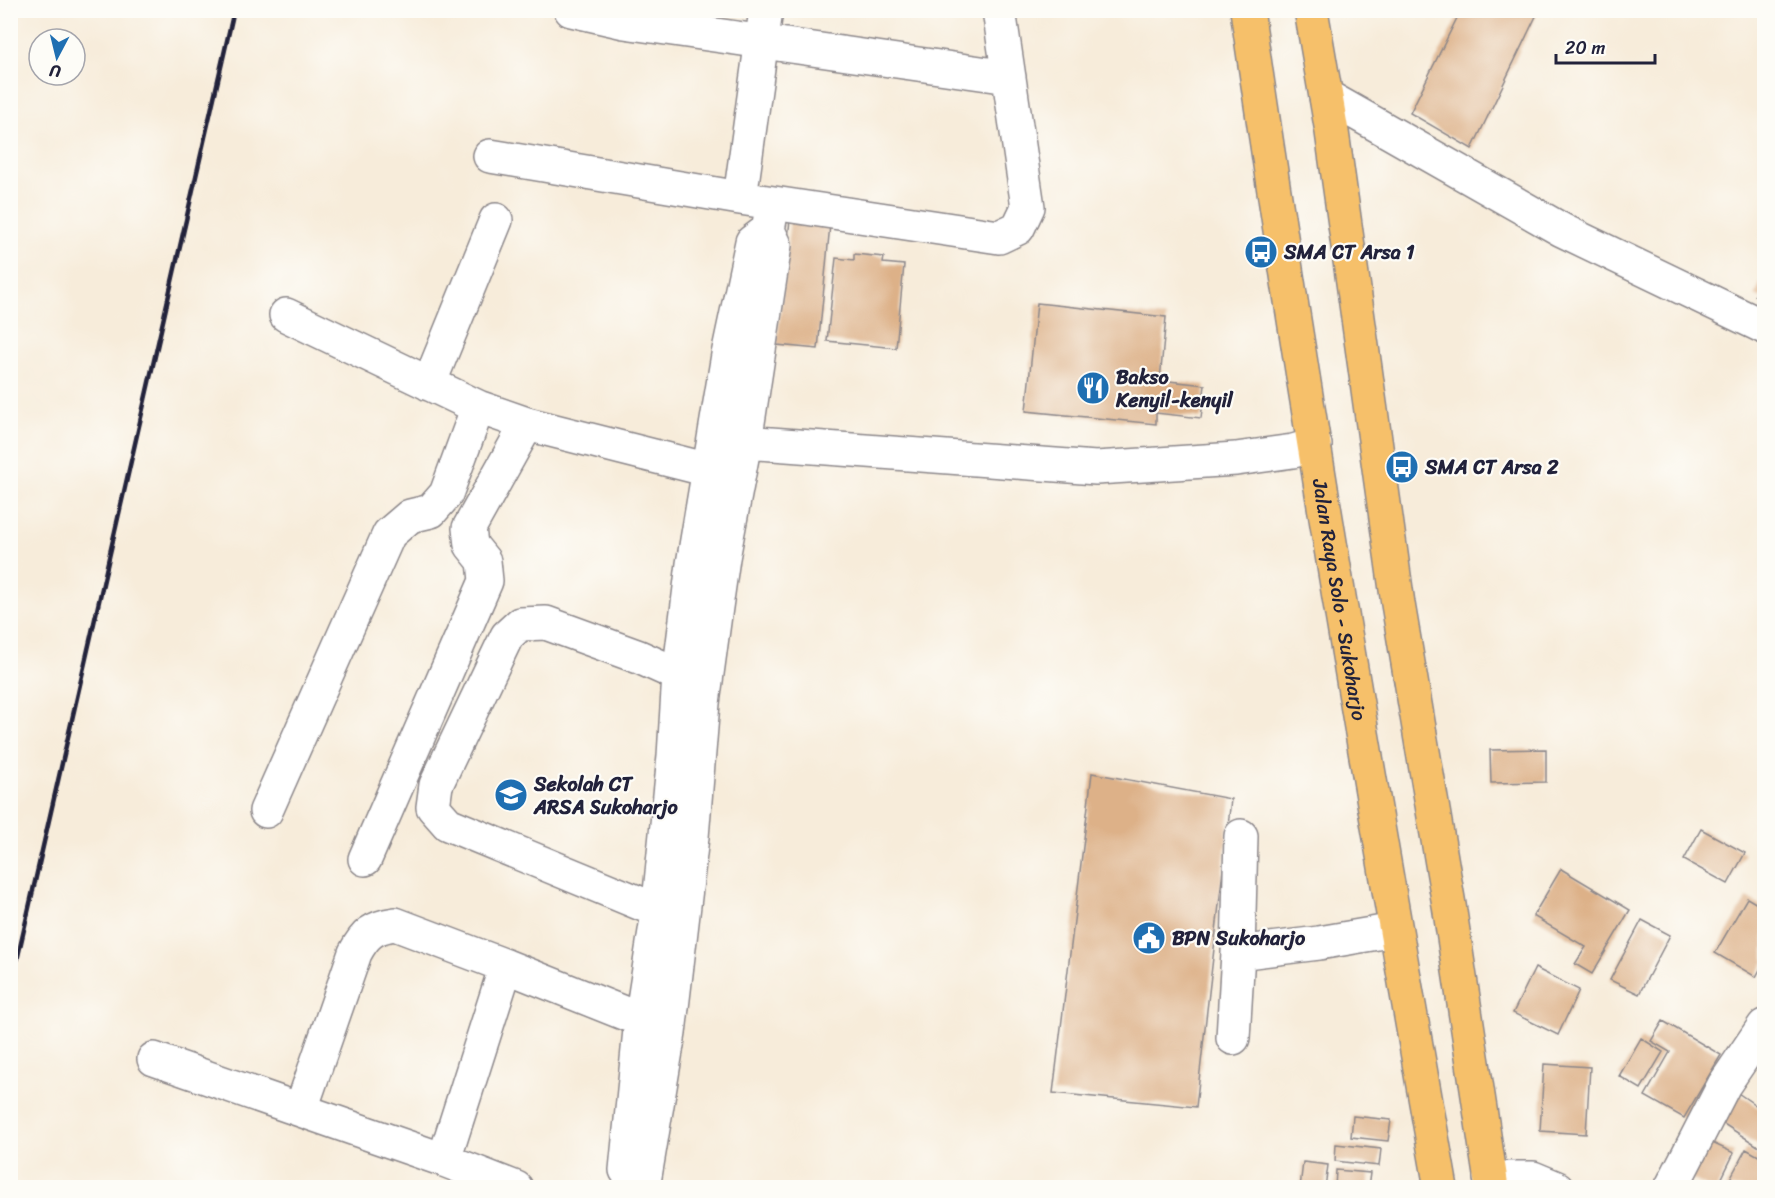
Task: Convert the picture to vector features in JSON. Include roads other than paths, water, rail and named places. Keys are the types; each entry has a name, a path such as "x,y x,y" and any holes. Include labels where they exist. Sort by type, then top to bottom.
{"main road":[{"name":"Jalan Raya Solo - Sukoharjo","path":"1247,10 1271,179 1304,448 1382,932 1441,1188"},
{"path":"1311,10 1332,132 1398,604 1449,905 1516,1182"}],"street":[{"path":"572,10 625,16 761,43 1009,77"},
{"path":"740,198 766,10"},
{"path":"490,156 740,198 999,237 1018,228 1028,207 999,10"},
{"path":"1326,96 1562,230 1764,327"},
{"path":"429,384 496,220"},
{"path":"624,1188 655,1026 670,916 672,785 679,675 693,564 728,355 752,242 769,225 775,245 745,442 723,558 707,670 692,837 670,916"},
{"path":"286,315 478,407 527,424 709,470"},
{"path":"266,811 389,534 410,516 431,511 446,494 478,407"},
{"path":"365,859 486,581 484,561 471,545 469,528 527,424"},
{"path":"745,442 1096,468 1236,459 1304,448"},
{"path":"670,916 448,824 433,807 436,785 507,636 520,624 546,623 639,657 679,675"},
{"path":"1233,1038 1241,836"},
{"path":"300,1109 355,953 363,938 379,926 395,924 655,1026"},
{"path":"1238,953 1319,944 1382,932"},
{"path":"444,1160 506,966"},
{"path":"643,1188 655,1026"},
{"path":"1671,1188 1724,1086 1764,1026"},
{"path":"154,1059 444,1160 516,1188"}],"railway":[{"path":"10,991 234,10"}],"place":[{"name":"SMA CT Arsa 1","path":"1261,252"},
{"name":"Bakso Kenyil-kenyil","path":"1093,388"},
{"name":"SMA CT Arsa 2","path":"1402,467"},
{"name":"Sekolah CT ARSA Sukoharjo","path":"511,795"},
{"name":"BPN Sukoharjo","path":"1149,938"}]}
